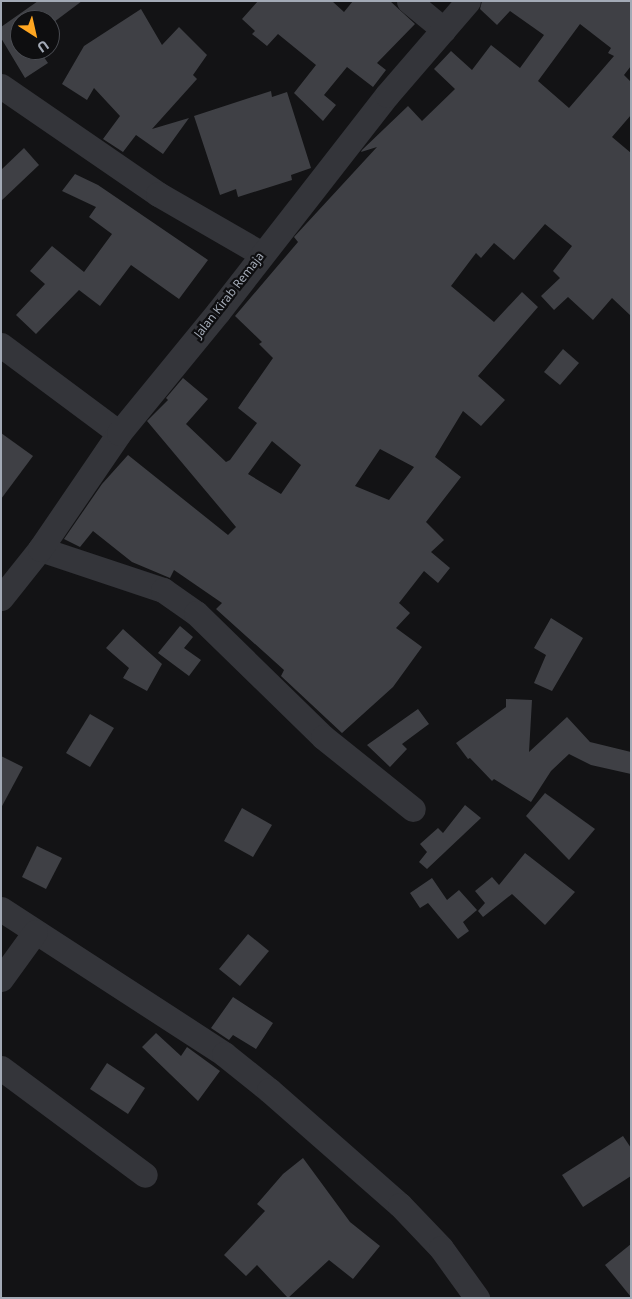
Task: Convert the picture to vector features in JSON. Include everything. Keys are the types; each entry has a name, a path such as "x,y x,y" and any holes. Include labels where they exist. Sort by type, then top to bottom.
{"street":[{"name":"Jalan Kirab Remaja","path":"1,598 40,549 111,428 262,254 387,94 429,17 468,1"},
{"path":"1,86 158,194 262,254"},
{"path":"1,345 111,428"},
{"path":"40,549 163,590 196,613 323,737 413,809"},
{"path":"1,909 224,1054 269,1090 374,1181 441,1248 477,1298"},
{"path":"1,979 35,932"},
{"path":"1,1068 145,1175"}],"building":[{"path":"38,1 82,1 60,18 60,10 25,10"},
{"path":"258,1 332,1 344,12 353,1 390,1 415,24 377,63 386,70 373,87 347,67 324,95 336,105 323,121 294,93 316,65 278,34 267,46 252,34 255,31 242,19"},
{"path":"482,1 631,1 631,66 624,75 631,82 631,115 612,137 631,153 631,316 612,298 593,320 568,297 554,310 541,296 560,278 553,271 572,246 545,224 514,260 494,243 481,258 476,253 451,286 494,322 522,292 538,307 478,376 505,400 481,426 463,411 435,457 461,477 426,522 444,540 431,552 450,568 438,583 424,571 399,603 410,613 396,628 422,647 393,687 342,733 281,676 284,670 216,609 222,603 174,570 170,578 132,562 93,531 80,547 64,539 102,484 128,455 228,535 236,527 147,421 168,400 166,398 183,378 208,399 186,424 226,462 230,460 257,423 238,408 273,358 259,344 262,342 235,316 298,242 294,237 377,147 361,152 362,150 408,106 422,121 455,89 434,69 451,51 472,70 491,45 520,68 544,35 510,11 497,25 480,9","holes":["580,24 611,48 608,53 614,56 569,108 538,81","272,441 301,465 281,494 248,474","380,449 414,467 389,500 355,486"]},
{"path":"141,9 162,45 179,27 207,55 193,75 197,79 152,129 189,118 163,154 136,135 123,152 103,139 120,116 94,88 87,100 62,84 84,46"},
{"path":"10,21 10,53 1,38 1,27"},
{"path":"14,60 46,60 48,63 25,78"},
{"path":"271,91 272,97 287,92 311,168 291,175 292,180 238,197 236,189 220,195 194,116"},
{"path":"24,148 39,165 1,201 1,170"},
{"path":"75,174 98,185 208,260 179,299 131,265 100,306 79,290 36,334 16,315 45,284 30,271 52,246 84,272 112,234 89,217 96,207 62,191"},
{"path":"563,349 579,363 560,385 544,372"},
{"path":"1,433 33,456 1,499"},
{"path":"551,618 583,638 552,691 534,683 546,655 534,648"},
{"path":"180,626 193,637 184,648 201,660 189,676 158,653"},
{"path":"123,629 162,664 147,691 123,678 129,668 106,648"},
{"path":"506,699 532,700 529,752 567,717 590,742 631,752 631,774 591,765 569,754 551,771 531,802 494,779 492,781 470,758 468,759 456,743 506,707"},
{"path":"418,709 429,724 402,744 407,749 390,767 367,745"},
{"path":"90,714 114,728 90,767 66,753"},
{"path":"1,756 23,767 1,808"},
{"path":"545,793 595,829 569,860 526,816"},
{"path":"465,805 481,818 427,869 419,862 427,852 420,844 438,828 443,833"},
{"path":"242,808 272,825 253,857 224,841"},
{"path":"37,846 62,858 46,889 22,877"},
{"path":"525,853 575,892 545,925 512,894 483,917 478,911 485,903 475,891 492,877 499,885"},
{"path":"432,878 447,900 459,890 477,910 463,922 469,931 458,939 428,903 420,908 410,893"},
{"path":"248,934 269,951 240,986 219,969"},
{"path":"233,997 273,1023 256,1049 233,1035 229,1040 211,1028"},
{"path":"156,1033 181,1056 187,1047 220,1071 198,1101 142,1047"},
{"path":"107,1063 145,1088 128,1114 90,1089"},
{"path":"623,1136 631,1148 631,1176 583,1207 562,1175"},
{"path":"303,1158 350,1222 380,1246 353,1279 329,1260 288,1298 257,1265 246,1276 224,1255 265,1211 257,1204 283,1174"},
{"path":"631,1244 631,1297 605,1265"}]}
